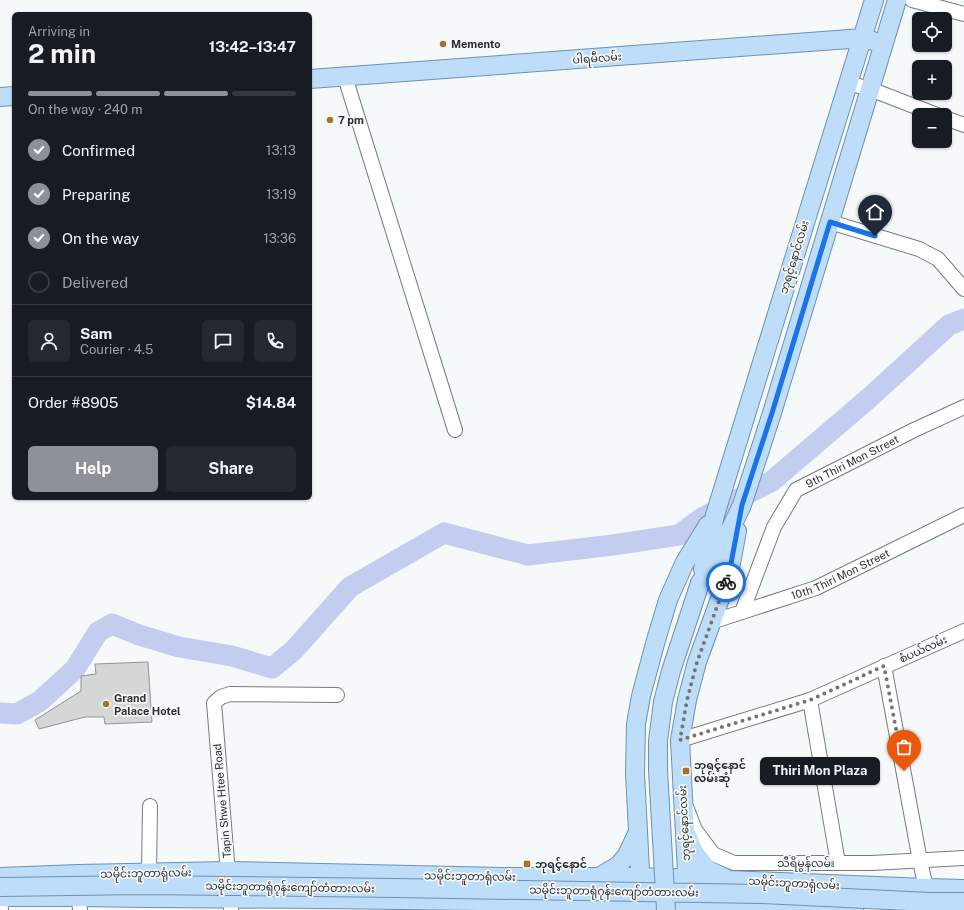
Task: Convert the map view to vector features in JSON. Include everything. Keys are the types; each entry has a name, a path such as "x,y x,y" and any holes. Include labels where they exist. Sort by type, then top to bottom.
{"main road":[{"name":"ဘုရင့်နောင်လမ်း","path":"666,910 658,770 658,741 663,702 671,671 700,583 715,515 874,0"},
{"name":"ဘုရင့်နောင်လမ်း","path":"690,907 687,879 680,740 687,700 697,662 729,574 742,505 772,413 897,0"},
{"name":"ပါရမီလမ်း","path":"312,79 345,78 863,38 883,43"},
{"path":"0,97 12,96"},
{"path":"831,139 853,146"},
{"name":"ဘုရင့်နောင်လမ်း","path":"700,583 721,549 742,505"},
{"name":"ဘုရင့်နောင်လမ်း","path":"642,906 636,774 636,724 641,696 668,600 685,562 715,515"},
{"path":"685,828 694,852 708,870 730,880"},
{"path":"599,877 619,865 627,855 638,831"},
{"name":"သမိုင်းဘူတာရုံလမ်း","path":"0,877 228,871 503,877 641,877 926,888 964,888"},
{"path":"403,903 408,874"},
{"name":"သမိုင်းဘူတာရုံဂုန်းကျော်တံတားလမ်း","path":"0,887 142,885 412,888 761,894 930,902 964,902"},
{"path":"0,897 79,903 403,903 479,906 642,906 854,910"}],"street":[{"path":"912,0 964,14"},
{"path":"345,78 455,430"},
{"path":"848,83 870,89 919,108"},
{"path":"952,121 964,125"},
{"path":"830,222 919,250 932,256 938,259 963,287"},
{"name":"9th Thiri Mon Street","path":"742,612 774,527 796,490 914,430 964,407"},
{"name":"10th Thiri Mon Street","path":"711,622 816,588 964,515"},
{"name":"စံပယ်လမ်း","path":"680,740 810,700 964,631"},
{"path":"884,666 926,888"},
{"name":"Tapin Shwe Htee Road","path":"230,904 214,703 221,697 230,694 337,695"},
{"path":"810,700 838,863"},
{"name":"သီရိမွန်လမ်း","path":"683,798 695,830 714,854 734,862 872,863 964,858"},
{"path":"149,872 150,806"},
{"path":"0,900 1,910"}],"building":[{"name":"Grand Palace Hotel","path":"148,662 152,722 105,724 104,717 85,717 39,729 35,720 81,691 81,676 96,674 95,664"}],"waterway":[{"path":"0,713 17,714 40,701 75,669 98,632 112,624 139,635 179,647 232,656 272,668 294,650 350,587 444,533 528,555 613,545 679,535 702,518 772,481 868,399 949,325 964,319"}],"way so far":[{"path":"726,582 697,662 687,700 680,740 810,700 884,666 904,771"}],"place":[{"name":"Memento","path":"443,44"},
{"name":"7 pm","path":"330,120"},
{"name":"Grand Palace Hotel","path":"106,704"},
{"name":"ဘုရင့်နောင် လမ်းဆုံ","path":"686,771"},
{"name":"Thiri Mon Plaza","path":"904,771"},
{"name":"ဘုရင့်နောင်","path":"527,864"}],"route":[{"path":"726,582 729,574 742,505 772,413 830,222 875,236"}]}
